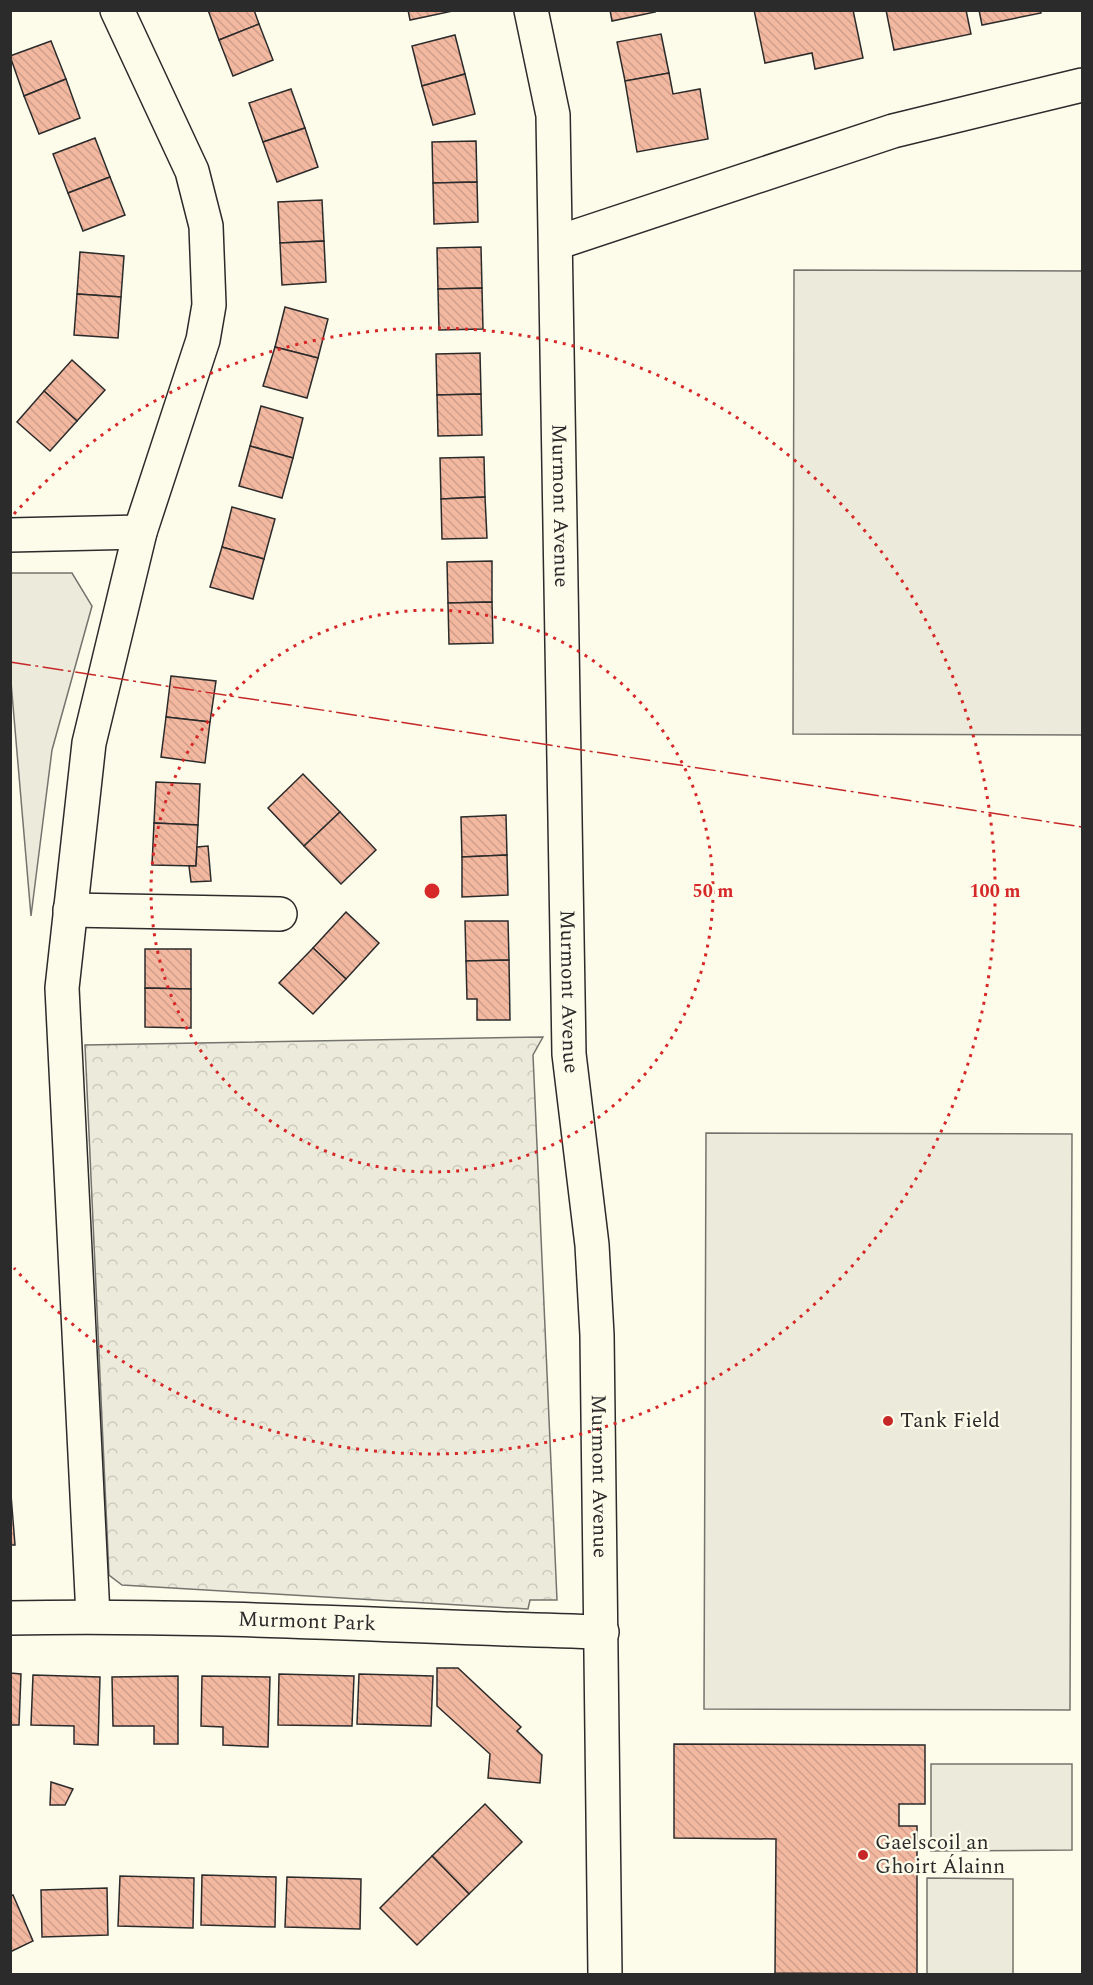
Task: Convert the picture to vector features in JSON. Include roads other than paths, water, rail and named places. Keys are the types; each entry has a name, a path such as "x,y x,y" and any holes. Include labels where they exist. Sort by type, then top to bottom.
{"street":[{"path":"93,1616 62,988 89,743 140,532 203,340 209,305 206,226 192,171 117,10"},
{"name":"Murmont Avenue","path":"531,10 553,115 569,1054 592,1245 597,1335 605,1974"},
{"path":"556,243 893,131 1083,85"},
{"path":"10,534 140,532"},
{"path":"70,910 280,914"},
{"name":"Murmont Park","path":"10,1618 93,1616 300,1620 602,1632"}],"place":[{"name":"Tank Field","path":"888,1421"},
{"name":"Gaelscoil an Ghoirt Álainn","path":"863,1855"}]}
